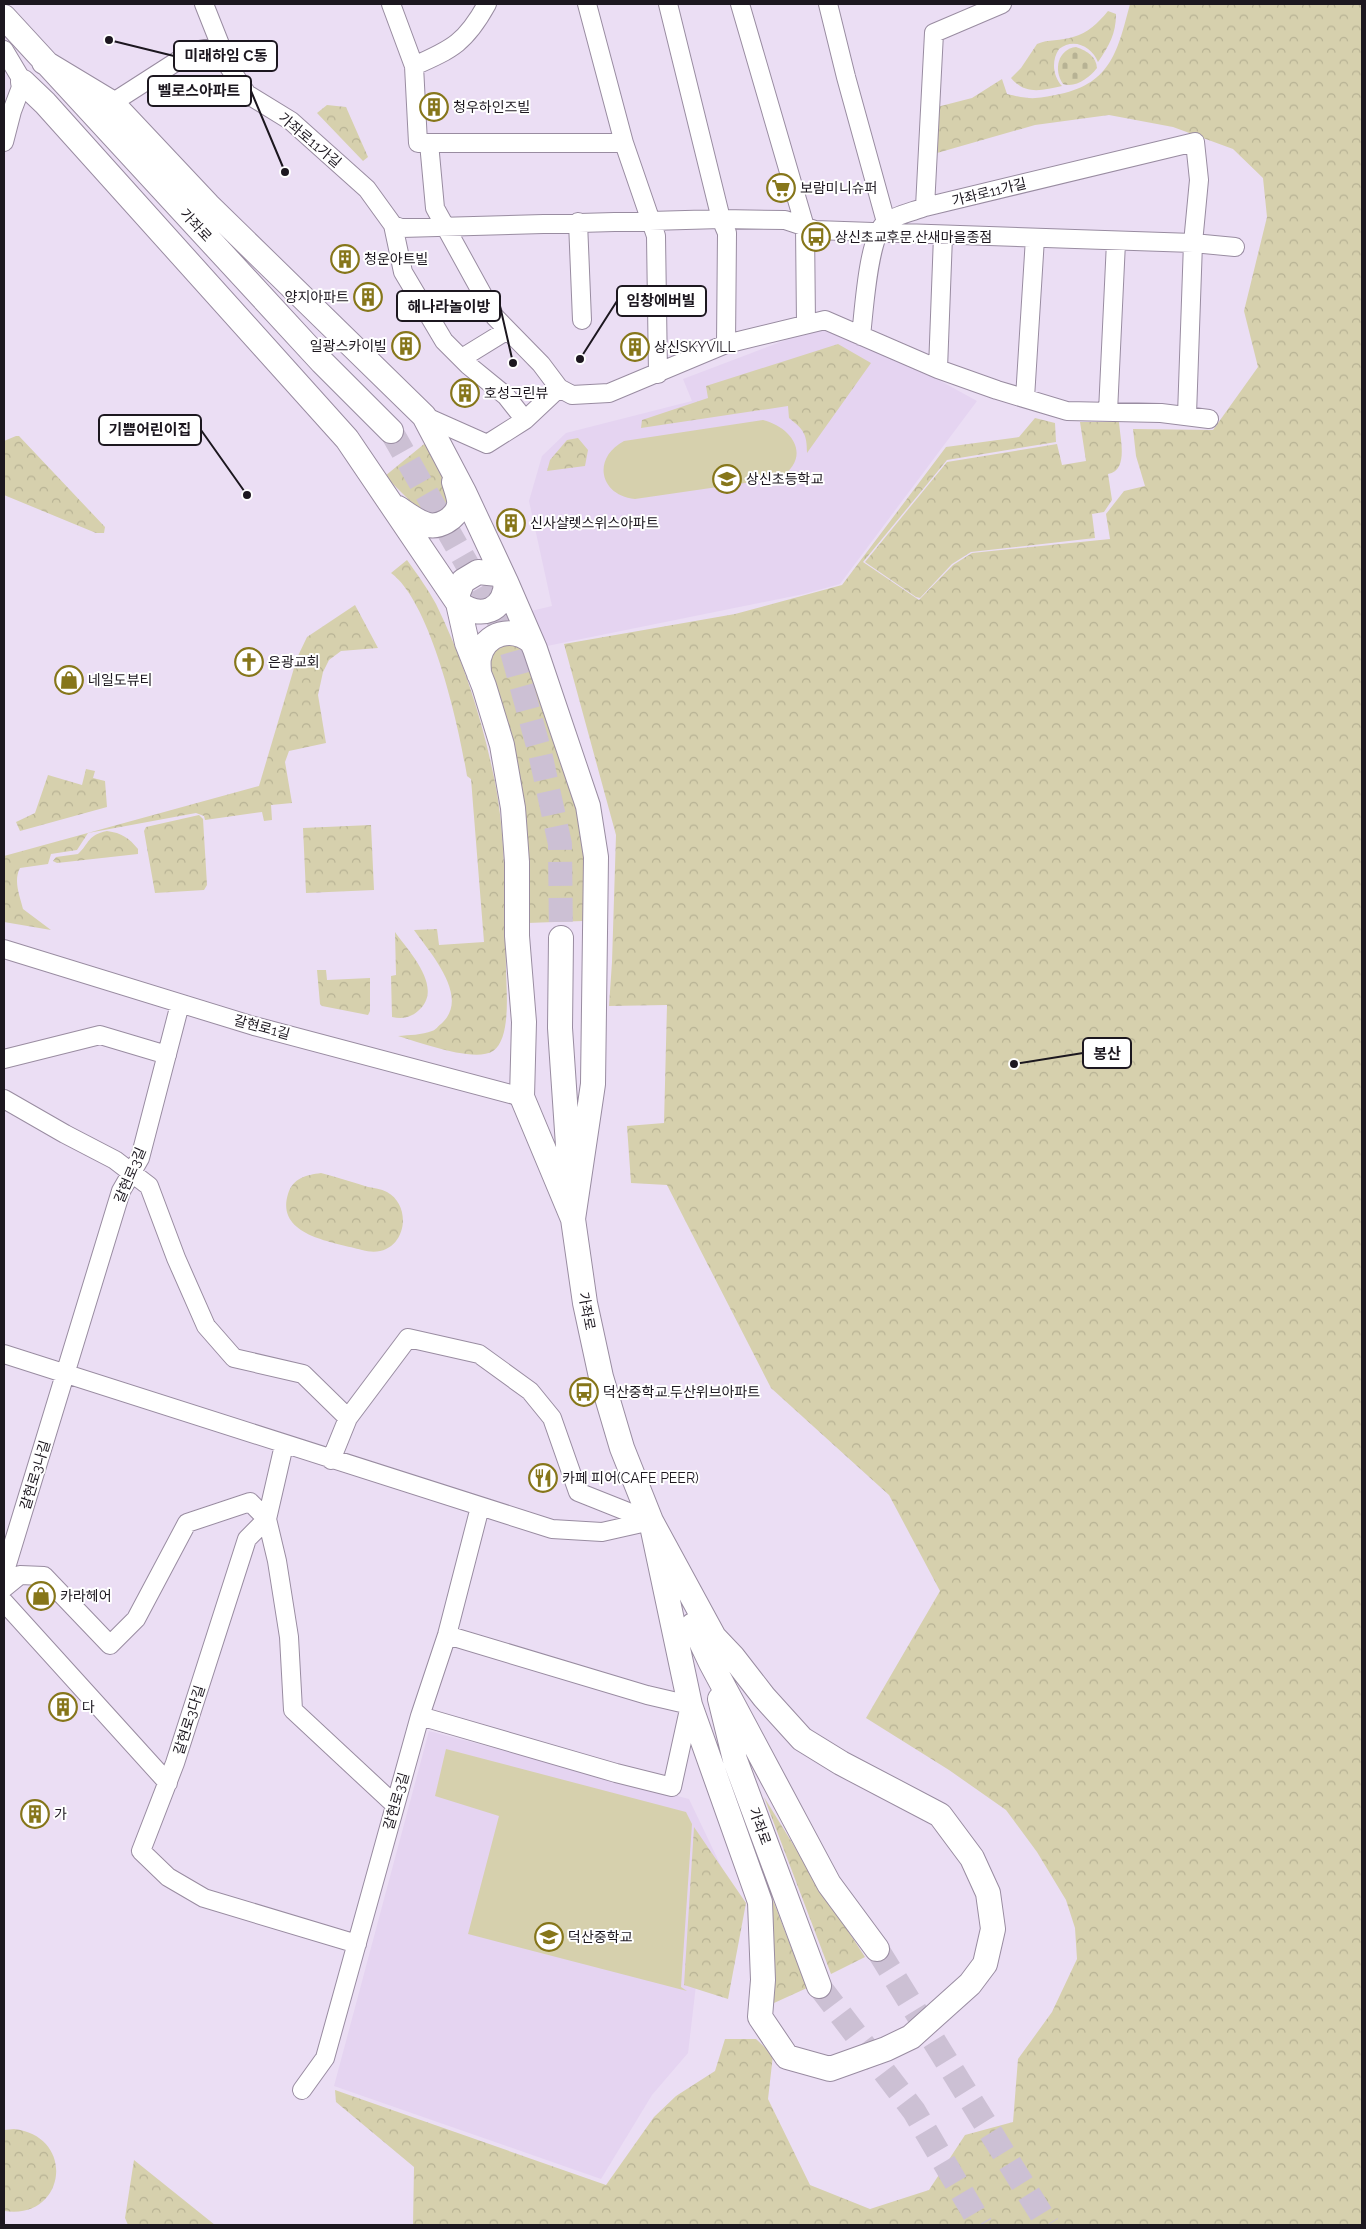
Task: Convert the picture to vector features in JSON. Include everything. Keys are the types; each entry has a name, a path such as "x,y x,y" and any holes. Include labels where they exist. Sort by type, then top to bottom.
{"main road":[{"name":"가좌로","path":"4,17 322,362 392,431"},
{"path":"44,62 112,103 208,205 424,416 448,461 506,582 532,642 588,806 596,857 594,1084 573,1219"},
{"path":"23,82 52,110 347,439 458,602 465,608 480,611 495,607 505,594 506,582 498,574 478,572 463,581 458,593 458,602 467,643 502,745 513,808 517,862 517,936 524,1022 522,1097 573,1219"},
{"path":"382,492 400,509 425,525 436,526 446,522 455,515 460,504 448,461"},
{"path":"479,674 478,659 484,646 494,636 510,632 524,635 532,642"},
{"name":"가좌로","path":"562,938 560,1028 573,1219 585,1303 600,1377 622,1448 678,1593 711,1663 829,1884 877,1949"},
{"path":"651,1521 714,1637 802,1739 841,1763 940,1814 972,1858 988,1894 993,1929 984,1964 970,1984 911,2037 830,2069 787,2057 760,2017 763,1980 760,1902 690,1705 651,1521"},
{"name":"가좌로","path":"711,1663 735,1760 819,1986"}],"street":[{"name":"가좌로11가길","path":"204,4 229,67 247,94 291,120 367,189 393,225 403,272 444,340 506,396 526,420"},
{"path":"391,4 414,66 435,208 495,317 541,364 565,392"},
{"path":"414,66 448,51 465,37 487,4"},
{"path":"587,4 624,143 656,236 658,374"},
{"path":"668,4 721,219 727,233 726,344"},
{"path":"740,4 805,227 806,324"},
{"path":"828,4 882,227 873,247 861,336"},
{"path":"882,227 925,207 934,34 1002,4"},
{"path":"112,103 193,52 221,46"},
{"path":"4,50 23,82"},
{"path":"4,63 23,82"},
{"path":"4,142 12,111 23,82"},
{"name":"가좌로11가길","path":"925,207 1195,142 1199,180 1193,243 1187,415"},
{"path":"424,143 624,143"},
{"path":"393,225 401,228 444,225 721,219 785,220 815,230 882,227 943,236 1193,243 1235,247"},
{"path":"578,222 582,320"},
{"path":"938,369 943,236"},
{"path":"1025,398 1034,238"},
{"path":"1108,412 1116,242"},
{"path":"424,416 487,444 526,420 565,392 609,393 726,344 825,320 938,369 1067,411 1187,415 1209,419"},
{"path":"462,358 506,330"},
{"name":"갈현로1길","path":"4,949 254,1026 522,1097"},
{"name":"갈현로3길","path":"66,1374 121,1191 140,1158 180,1004"},
{"path":"4,1059 100,1035 167,1055"},
{"path":"4,1099 64,1134 115,1160 149,1186 176,1258 206,1326 234,1358 303,1374 348,1418"},
{"path":"331,1460 348,1418 408,1338 479,1354 530,1391 552,1418 578,1492 651,1521"},
{"path":"4,1354 284,1445 552,1529 602,1532 651,1521"},
{"name":"갈현로3나길","path":"4,1574 66,1374"},
{"path":"284,1445 267,1519 277,1561 289,1637 293,1710 395,1805"},
{"path":"4,1588 20,1575 44,1576 110,1646 136,1620 187,1524 250,1502 267,1519"},
{"name":"갈현로3길","path":"302,2090 325,2058 420,1716 447,1635 480,1507"},
{"name":"갈현로3다길","path":"267,1519 247,1539 168,1783 141,1851 168,1877 204,1898 357,1944"},
{"path":"4,1602 168,1783"},
{"path":"420,1716 616,1773 672,1787 690,1705 647,1696 447,1635"}],"shaded area":[{"name":"상신초등학교","path":"820,327 897,357 977,401 840,584 804,594 542,647 531,611 552,606 529,501 542,456 566,433 692,401 683,379"},
{"name":"덕산중학교","path":"429,1731 689,1799 732,1889 696,1985 688,2053 652,2095 601,2179 334,2086"}],"green space":[{"path":"1130,4 1362,4 1362,2225 413,2225 414,2167 336,2102 335,2090 606,2185 654,2117 676,2096 715,2071 725,2039 756,2039 773,2055 768,2099 810,2185 870,2209 929,2190 965,2135 1013,2122 1018,2059 1052,2012 1077,1959 1075,1928 1066,1900 1037,1852 1006,1810 949,1770 866,1718 940,1591 889,1495 771,1388 667,1185 631,1183 627,1126 664,1123 667,1005 609,1006 616,835 564,644 735,614 842,585 946,447 1019,437 1035,418 1055,423 1056,442 947,460 863,562 919,600 953,565 972,553 1110,539 1106,514 1124,491 1145,486 1136,456 1133,429 1213,430 1258,367 1244,311 1267,217 1263,178 1233,149 1173,127 1109,115 1035,125 937,153 937,107 972,98 1002,79 1007,94 1034,98 1060,94 1091,82 1102,73 1110,62 1121,36"},
{"path":"1108,11 1116,14 1115,28 1109,45 1098,62 1091,52 1082,45 1065,45 1059,49 1054,63 1055,73 1062,86 1035,90 1017,84 1011,78 1021,68 1037,44 1083,33"},
{"path":"1076,47 1090,54 1095,60 1097,68 1082,81 1073,85 1063,84 1058,73 1059,61 1065,52"},
{"path":"327,105 346,107 368,157 363,161 317,113"},
{"path":"838,344 871,363 807,453 804,433 789,418 788,406 641,428 642,420 708,398 706,386"},
{"path":"763,420 783,430 795,444 797,453 795,462 779,478 635,499 614,491 607,483 604,475 607,457 614,448 624,441"},
{"path":"1080,422 1119,422 1121,460 1115,472 1108,474 1112,500 1104,512 1092,514 1095,538 971,552 952,564 920,598 865,562 947,462 1057,444 1062,465 1086,461"},
{"path":"19,436 105,527 104,533 96,533 4,495 4,441"},
{"path":"578,438 588,450 585,466 547,471 550,460 567,440"},
{"path":"429,440 452,499 437,517 423,514 385,476"},
{"path":"407,560 436,604 462,664 482,726 497,792 503,842 507,1012 503,1035 499,1045 493,1051 484,1054 460,1053 432,1047 398,1036 420,1034 435,1030 449,1013 452,1002 445,976 430,951 414,930 437,929 439,945 484,942 471,779 467,776 450,697 431,637 419,610 405,588 391,573"},
{"path":"355,605 378,648 341,651 329,660 323,672 318,695 326,743 289,751 285,762 292,803 271,805 272,820 264,821 262,812 205,820 204,816 196,813 88,833 77,850 51,854 48,864 20,868 18,873 18,888 23,909 51,930 4,922 4,856 259,786 297,658 307,637"},
{"path":"500,643 521,646 546,718 580,804 586,857 583,921 527,923 484,658"},
{"path":"86,769 95,771 93,778 105,781 107,807 20,831 16,822 35,813 48,775 82,785"},
{"path":"199,815 203,819 207,885 204,890 155,893 144,831 146,827"},
{"path":"371,825 374,890 306,893 303,828"},
{"path":"107,831 117,833 128,839 138,849 138,854 57,863 53,861 56,857 78,854 92,837"},
{"path":"395,932 422,970 428,992 425,1002 418,1011 409,1017 403,1018 392,1017 391,976 396,975"},
{"path":"317,970 326,970 327,980 370,978 370,1011 368,1015 322,1006 320,1004"},
{"path":"321,1173 382,1190 396,1200 401,1210 403,1221 401,1232 396,1241 388,1248 376,1252 323,1240 298,1228 290,1219 286,1208 290,1189 301,1178"},
{"path":"446,1749 686,1812 692,1824 681,1987 687,1991 468,1934 499,1816 435,1796"},
{"path":"764,1797 865,1957 831,1974"},
{"path":"694,1827 746,1903 728,1999 684,1985"},
{"path":"769,1890 807,1988 774,2003"},
{"path":"14,2129 34,2135 48,2146 55,2161 56,2176 51,2191 41,2203 25,2211 4,2211 4,2130"},
{"path":"134,2160 215,2225 128,2225 125,2218"}],"tunnel":[{"path":"391,431 496,615 511,648 540,753 560,844 561,938"},
{"path":"877,1949 1048,2225"},
{"path":"819,1986 914,2111 981,2225"}],"place":[{"name":"미래하임 C동","path":"109,40"},
{"name":"청우하인즈빌","path":"434,107"},
{"name":"벨로스아파트","path":"285,172"},
{"name":"보람미니슈퍼","path":"781,188"},
{"name":"상신초교후문.산새마을종점","path":"816,237"},
{"name":"청운아트빌","path":"345,259"},
{"name":"양지아파트","path":"368,297"},
{"name":"일광스카이빌","path":"406,346"},
{"name":"상신SKYVILL","path":"635,347"},
{"name":"임창에버빌","path":"580,359"},
{"name":"해나라놀이방","path":"513,363"},
{"name":"호성그린뷰","path":"465,393"},
{"name":"상신초등학교","path":"727,479"},
{"name":"기쁨어린이집","path":"247,495"},
{"name":"신사샬렛스위스아파트","path":"511,523"},
{"name":"은광교회","path":"249,662"},
{"name":"네일도뷰티","path":"69,680"},
{"name":"봉산","path":"1014,1064"},
{"name":"덕산중학교.두산위브아파트","path":"584,1392"},
{"name":"카페 피어(CAFE PEER)","path":"543,1478"},
{"name":"카라헤어","path":"41,1596"},
{"name":"다","path":"63,1707"},
{"name":"가","path":"35,1814"},
{"name":"덕산중학교","path":"549,1937"}]}
